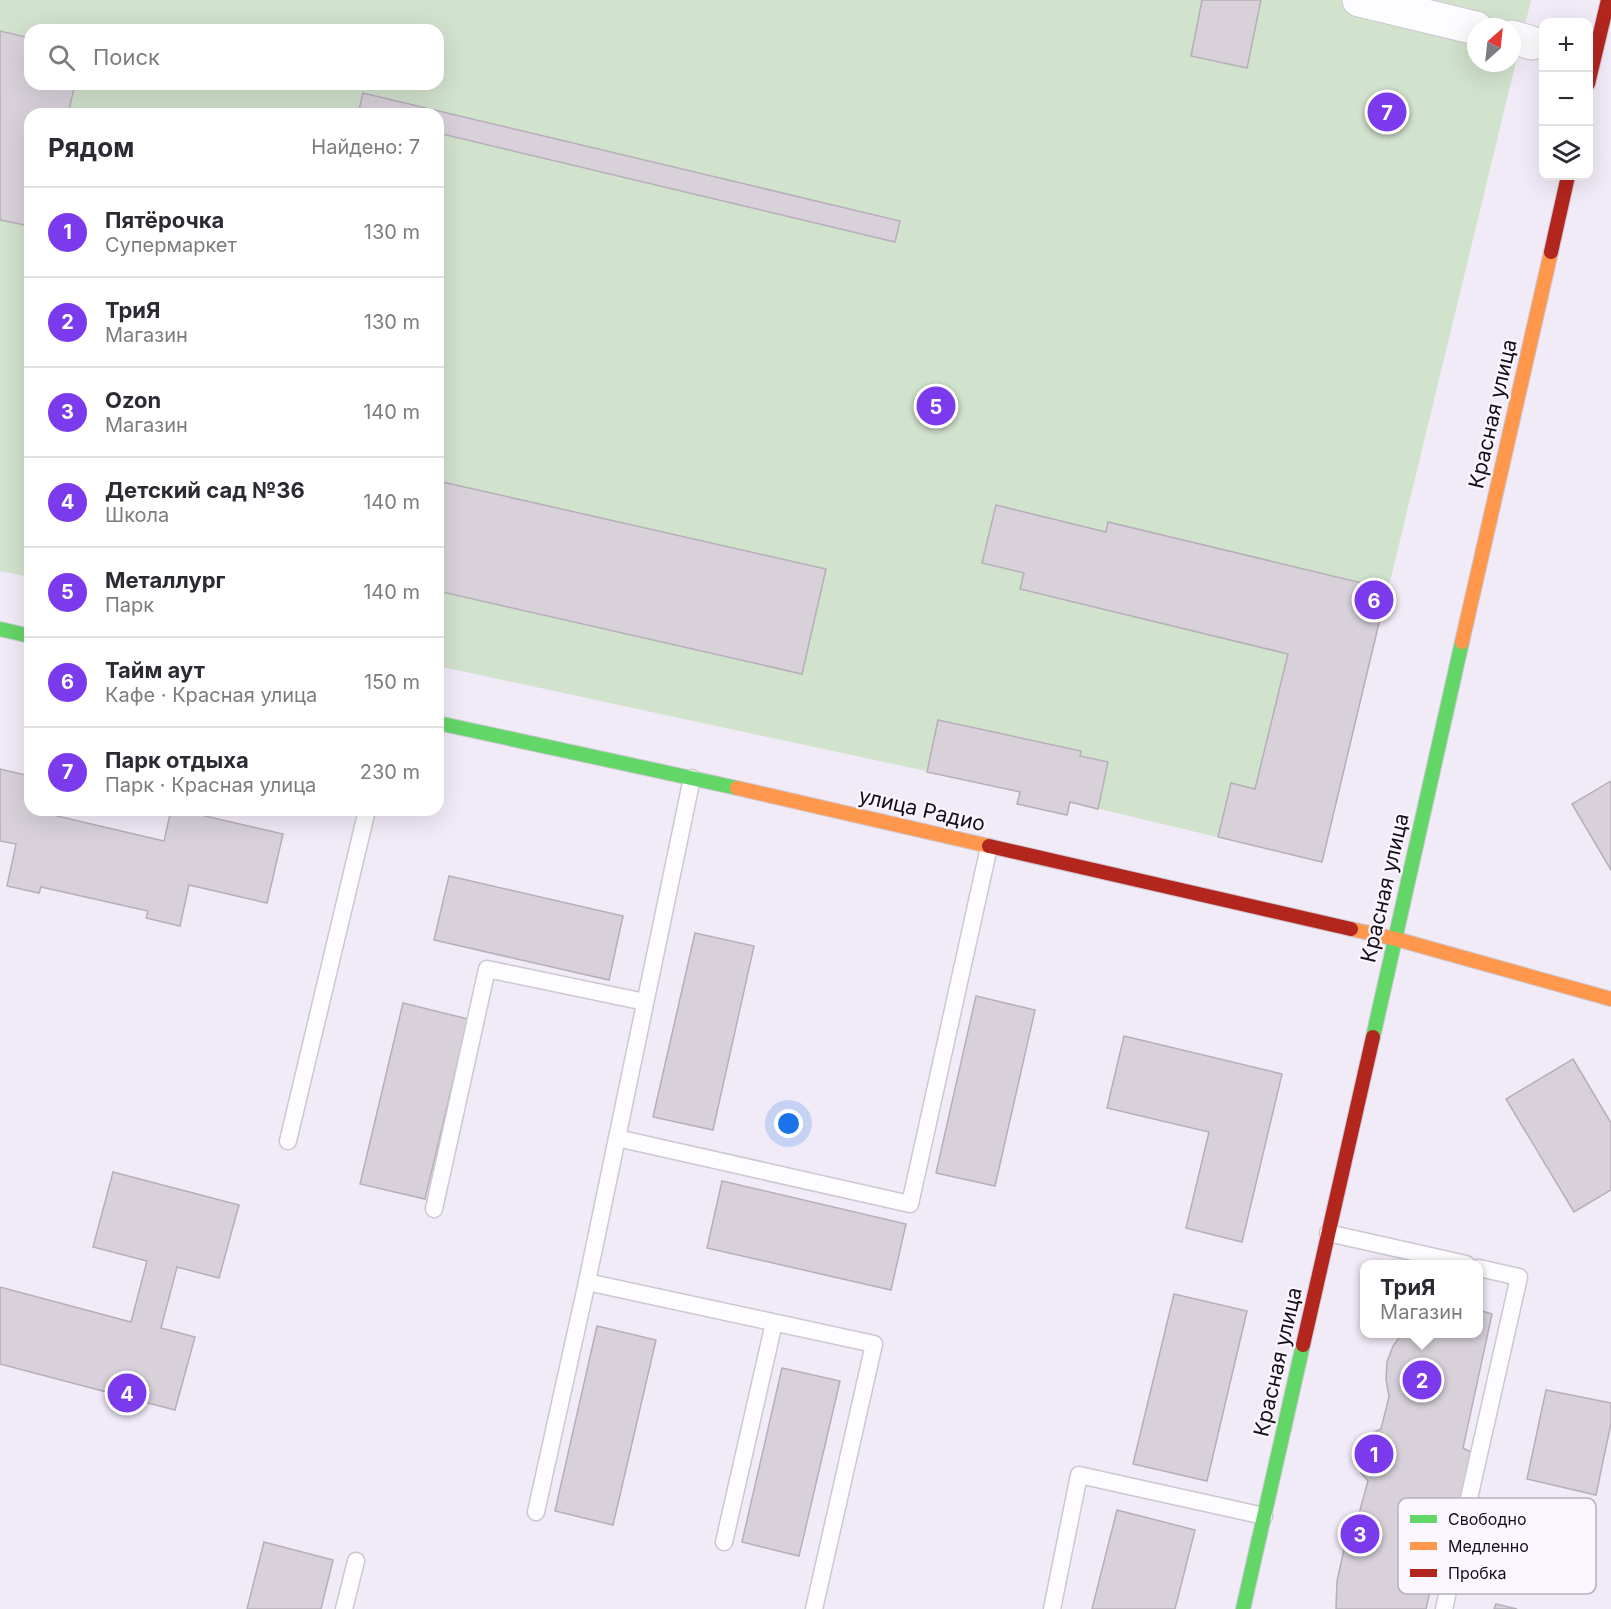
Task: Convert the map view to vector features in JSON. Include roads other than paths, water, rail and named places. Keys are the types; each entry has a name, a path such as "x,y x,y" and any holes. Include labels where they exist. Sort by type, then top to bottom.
{"main road":[{"path":"1593,75 1603,57 1608,0"},
{"name":"Красная улица","path":"1243,1609 1567,180"},
{"path":"0,629 24,635"},
{"name":"улица Радио","path":"444,724 692,778 1396,939 1611,999"}],"street":[{"path":"1359,0 1467,26"}],"lane":[{"path":"536,1512 618,1138 692,778"},
{"path":"288,1141 366,816"},
{"path":"618,1138 910,1204 989,847"},
{"path":"434,1209 487,969 645,1002"},
{"path":"1329,1233 1448,1260"},
{"path":"1469,1498 1519,1277 1483,1269"},
{"path":"587,1282 874,1344 814,1609"},
{"path":"724,1542 774,1323"},
{"path":"1052,1609 1079,1475 1264,1516"},
{"path":"344,1609 356,1560"},
{"path":"1444,1609 1447,1594"}],"place":[{"name":"Парк отдыха","path":"1387,112"},
{"name":"Металлург","path":"936,406"},
{"name":"Тайм аут","path":"1374,600"},
{"name":"ТриЯ","path":"1422,1380"},
{"name":"Детский сад №36","path":"127,1393"},
{"name":"Пятёрочка","path":"1374,1454"},
{"name":"Ozon","path":"1360,1534"}]}
